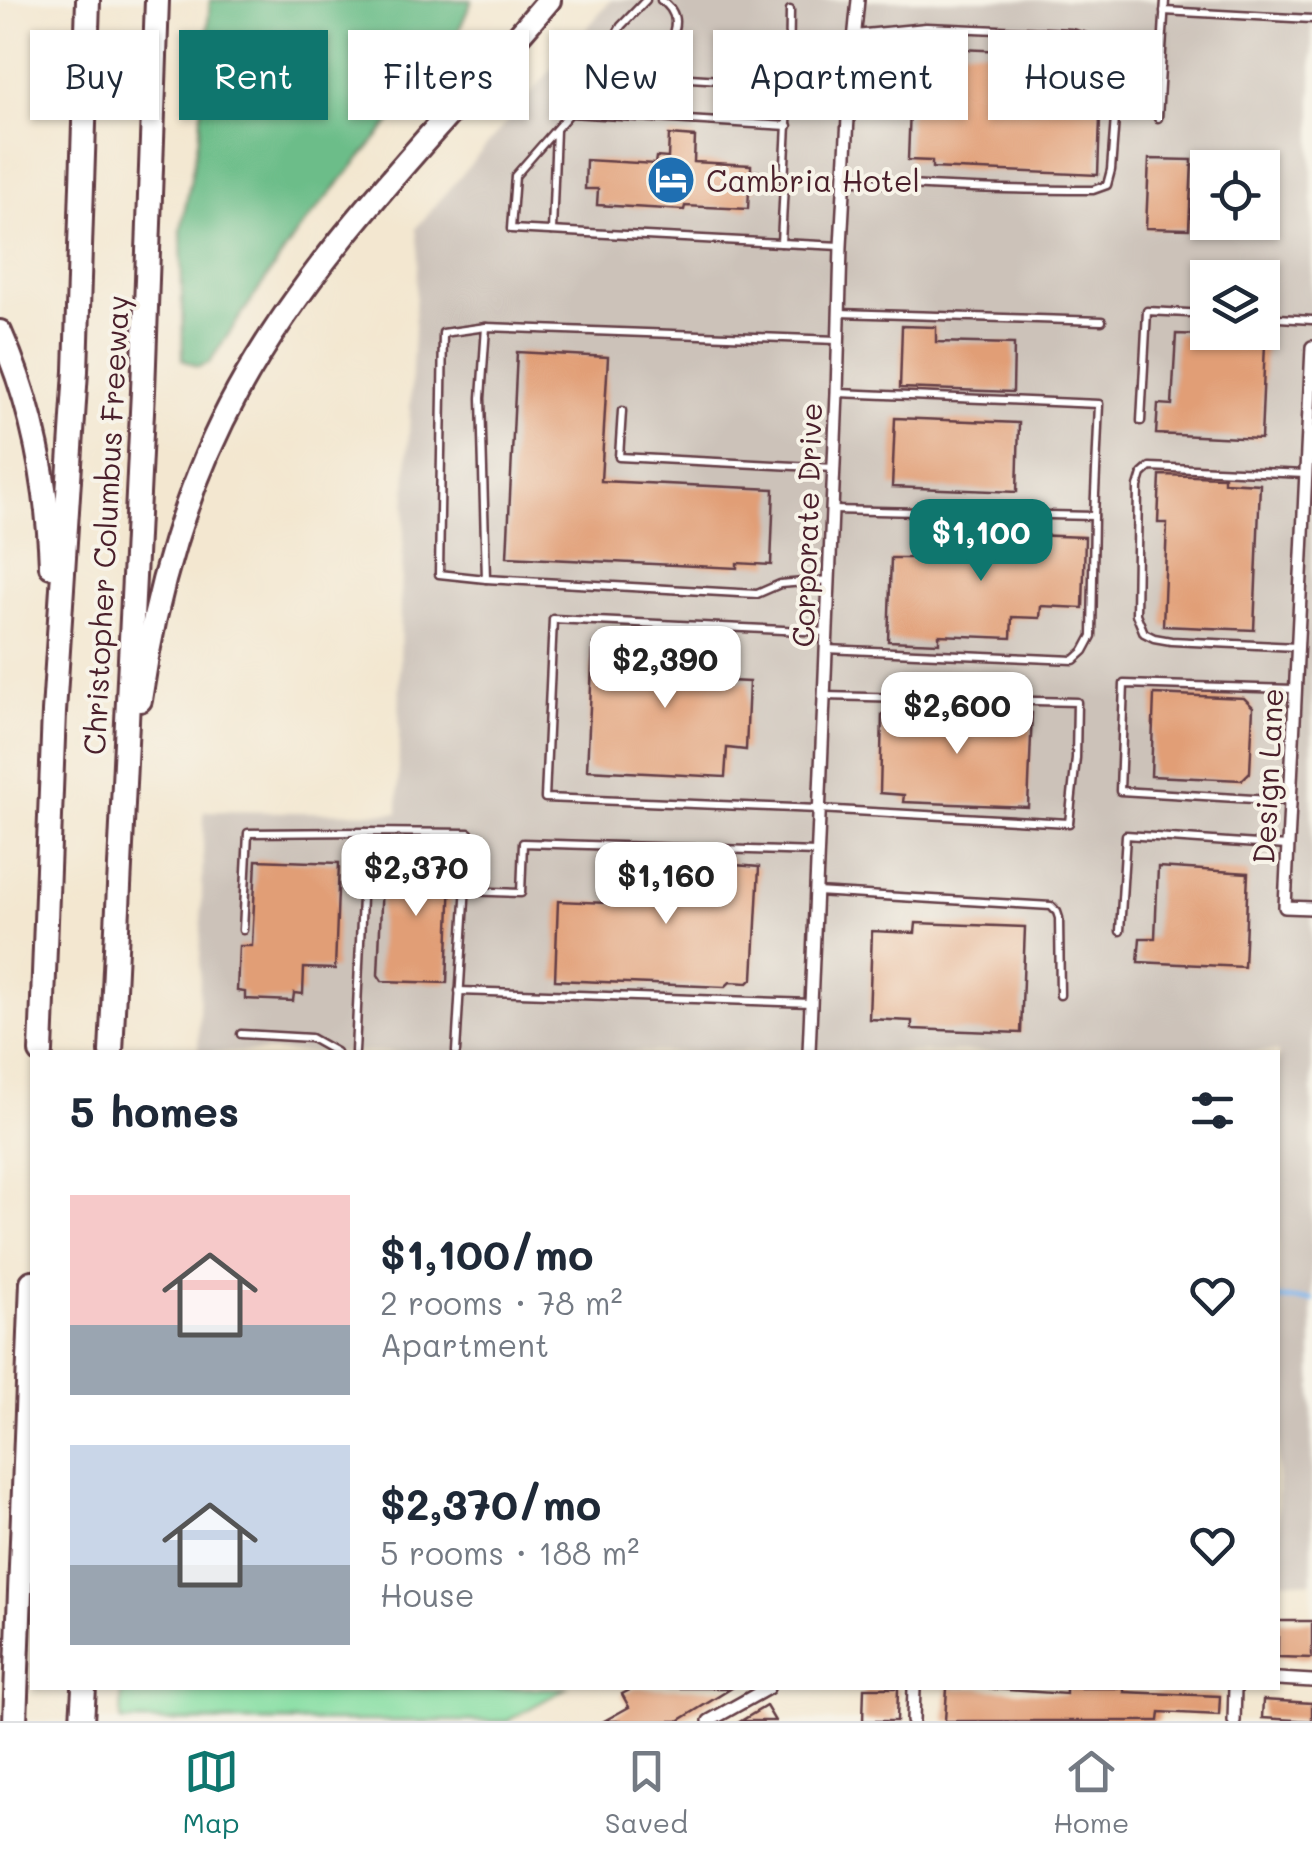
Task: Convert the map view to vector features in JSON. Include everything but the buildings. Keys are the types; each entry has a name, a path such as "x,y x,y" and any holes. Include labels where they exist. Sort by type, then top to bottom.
{"highway":[{"name":"Christopher Columbus Freeway","path":"41,1050 54,712 76,371 88,0"},
{"name":"Christopher Columbus Freeway","path":"111,1050 157,0"},
{"path":"119,857 148,644 180,530 224,418 253,365 324,262 548,0"},
{"path":"0,332 30,415 50,526 54,712"},
{"path":"15,1721 30,1334"},
{"path":"82,1721 84,1690"}],"street":[{"name":"Corporate Drive","path":"854,30 858,0"},
{"name":"Corporate Drive","path":"809,1050 848,120"},
{"name":"Design Lane","path":"1312,347 1285,908 1312,908"},
{"path":"1280,1679 1312,1681"},
{"path":"709,1721 764,1690"},
{"path":"913,1721 914,1690"},
{"path":"1234,1721 1236,1690"}],"lane":[{"path":"619,30 646,0"},
{"path":"661,0 670,6 674,30"},
{"path":"1162,46 1164,0"},
{"path":"790,10 790,30"},
{"path":"1164,10 1312,19"},
{"path":"845,180 937,189 1093,190 1107,186 1118,66 1110,48 1071,33 926,27 895,30"},
{"path":"564,120 514,176 512,228 841,246"},
{"path":"679,120 788,126"},
{"path":"781,243 788,120"},
{"path":"552,230 556,128"},
{"path":"1141,421 1147,311 1190,313"},
{"path":"838,313 1102,321"},
{"path":"1280,318 1312,320"},
{"path":"829,580 780,584 757,594 439,574 443,333 486,327 837,340"},
{"path":"486,327 481,398 486,579"},
{"path":"826,649 1074,660 1092,636 1099,404 837,393"},
{"path":"622,411 619,457 834,468"},
{"path":"1298,647 1171,641 1144,633 1136,614 1138,487 1150,466 1306,474"},
{"path":"832,510 1094,516"},
{"path":"824,696 1076,702 1076,758 1068,823 545,798 553,619 826,632"},
{"path":"1290,801 1120,791 1124,684 1296,689"},
{"path":"355,1050 365,832"},
{"path":"243,930 248,833 469,833 456,1050"},
{"path":"1120,932 1126,835 1288,846"},
{"path":"465,891 521,893 523,843 816,852"},
{"path":"815,892 1051,906 1059,918 1060,995"},
{"path":"459,991 811,1003"},
{"path":"242,1034 311,1038 332,1050"}],"shaded area":[{"path":"611,0 1312,0 1312,1582 1280,1580 1280,1050 198,1050 204,811 398,813 401,593 416,228 508,120 529,120 529,96 549,72 549,120 693,120 693,30 585,30"}],"green space":[{"path":"210,0 472,0 459,30 348,30 348,120 392,120 297,233 209,363 198,367 183,360 181,230 201,120 328,120 328,30 208,30"},
{"path":"122,1690 562,1690 507,1721 121,1721"}],"waterway":[{"path":"1280,1299 1312,1300"}],"place":[{"name":"Cambria Hotel","path":"671,180"}]}
